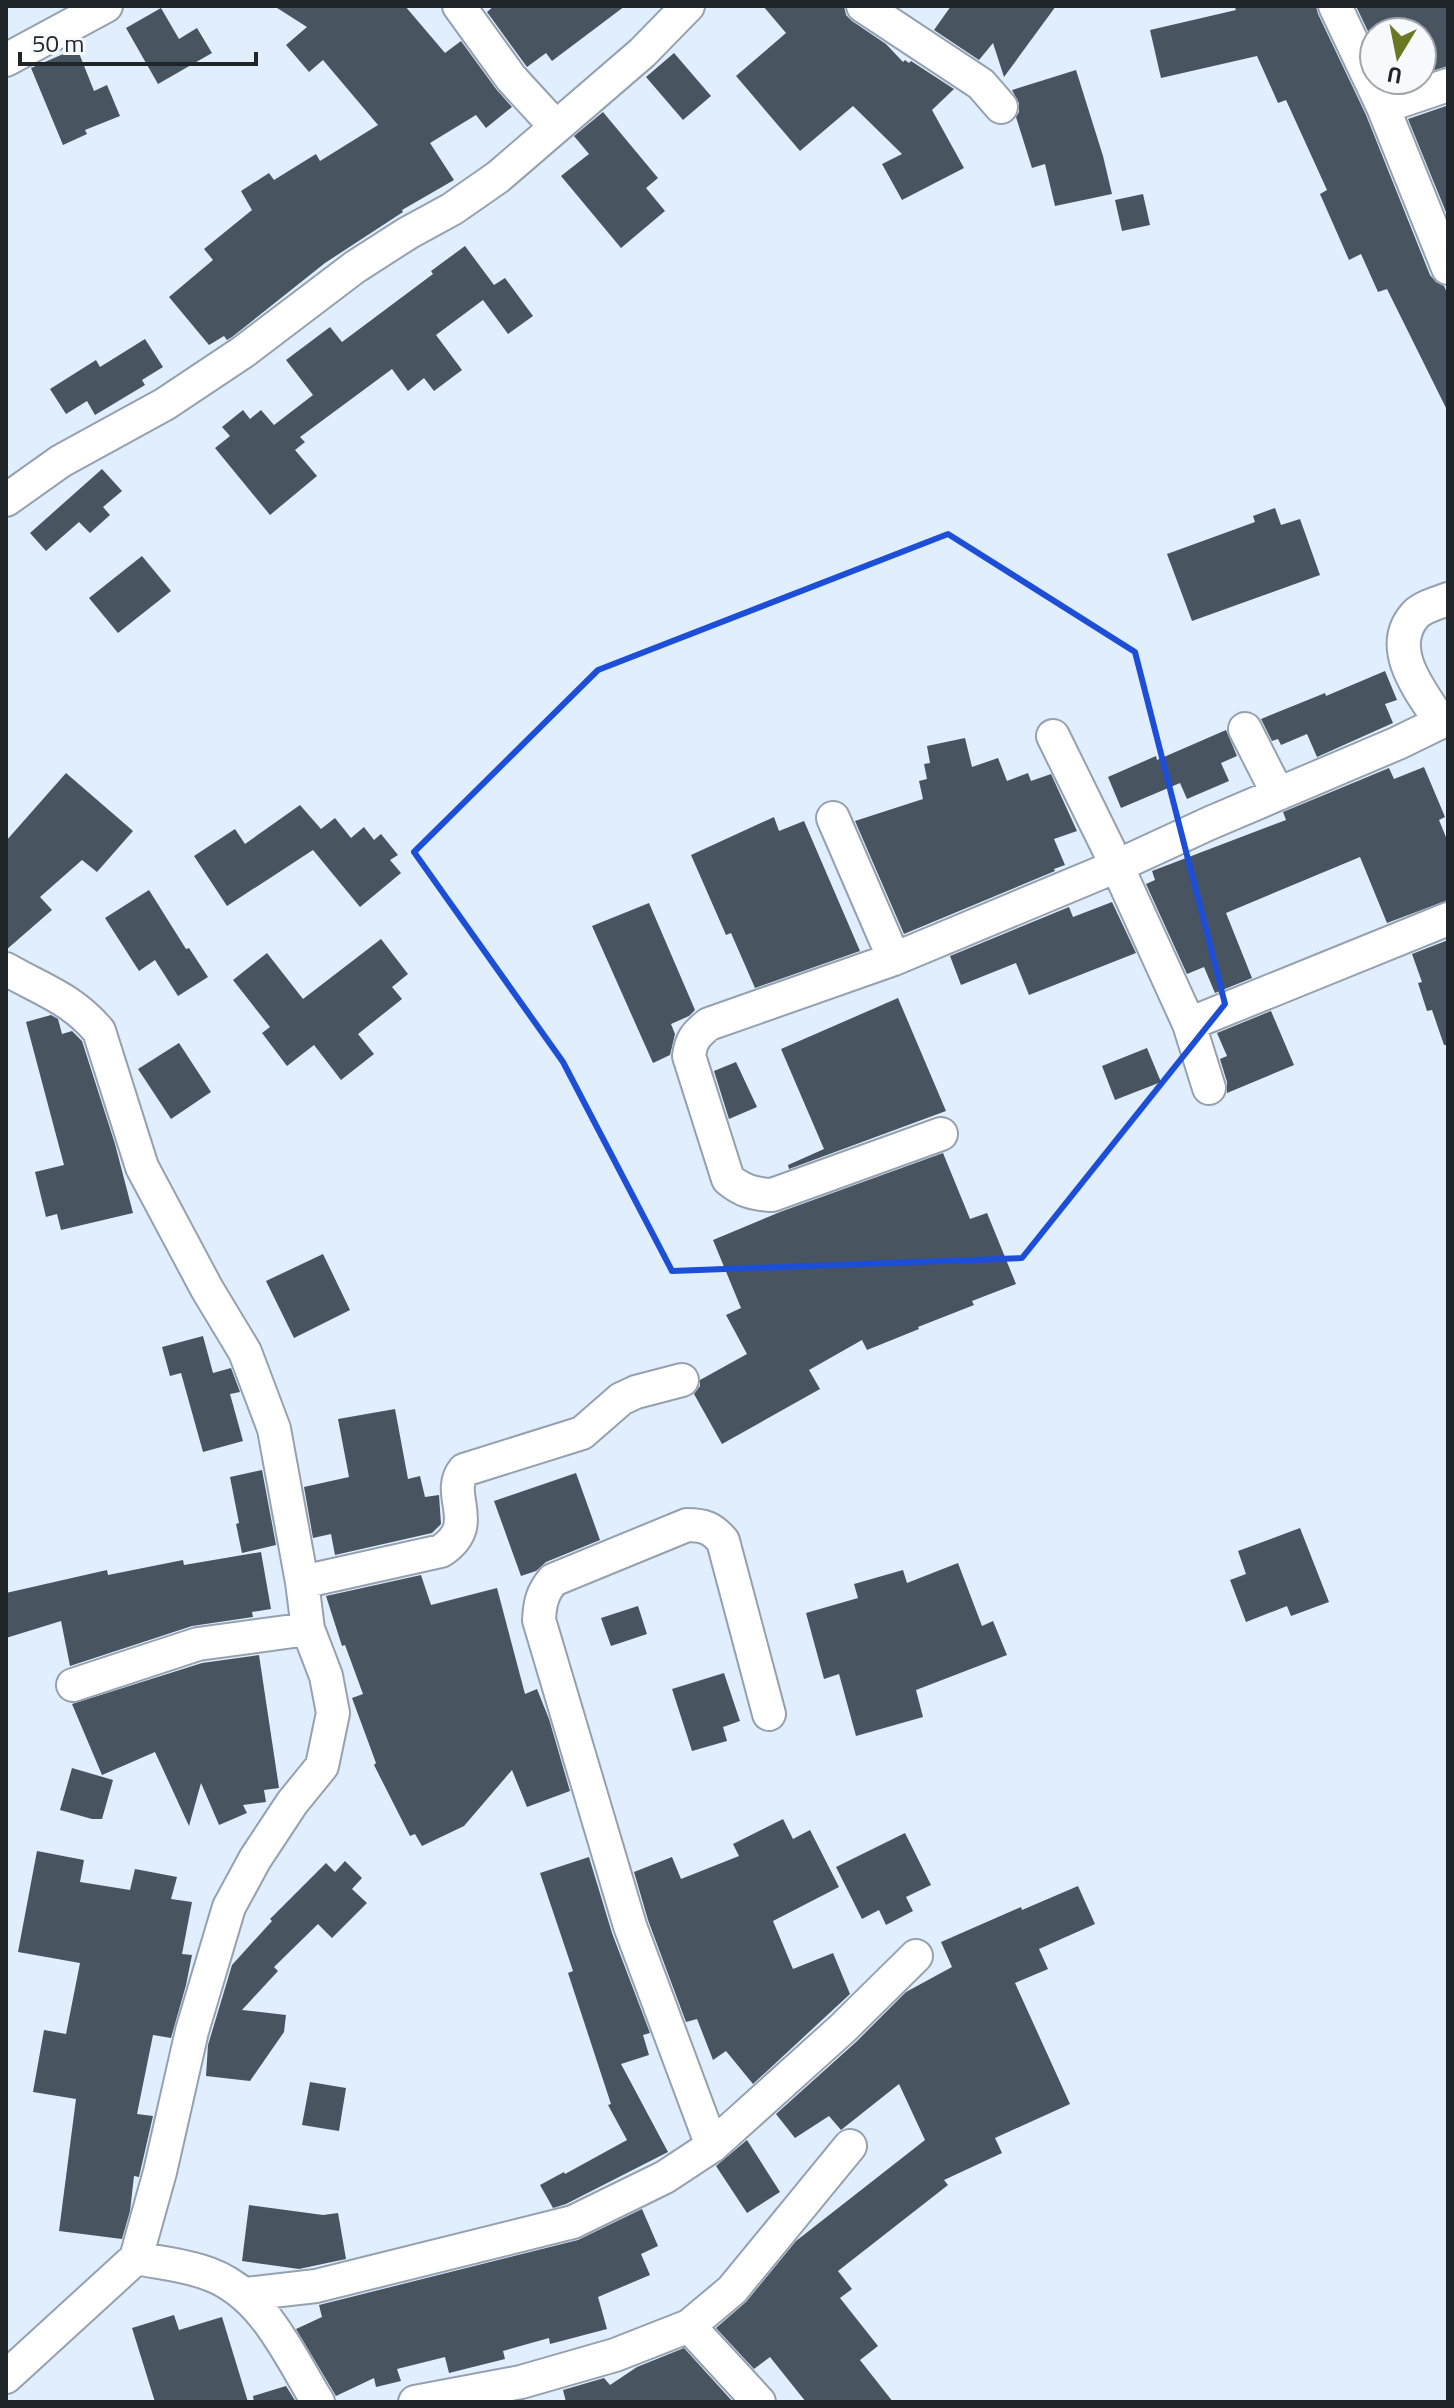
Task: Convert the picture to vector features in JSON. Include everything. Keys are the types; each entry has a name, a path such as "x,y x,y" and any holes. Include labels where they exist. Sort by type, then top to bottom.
{"street":[{"path":"6,60 106,6"},
{"path":"459,6 511,78 556,127"},
{"path":"6,500 61,461 165,404 243,352 355,267 452,209 498,177 642,53 688,6"},
{"path":"863,6 981,84 1001,107"},
{"path":"1335,6 1383,107 1448,268"},
{"path":"1383,107 1448,85"},
{"path":"941,1134 772,1195 755,1194 739,1188 728,1179 689,1056 690,1044 695,1035 709,1024 894,959 1398,743 1444,730 1414,681 1404,657 1404,641 1416,613 1448,599"},
{"path":"1245,729 1278,794"},
{"path":"1053,736 1189,1024 1209,1088"},
{"path":"833,818 894,959"},
{"path":"1189,1024 1448,919"},
{"path":"6,969 65,999 99,1031 142,1167 207,1289 245,1352 274,1429 308,1629 326,1676 333,1713 322,1766 292,1803 255,1859 229,1907 192,2031 160,2172 136,2258 6,2377"},
{"path":"302,1582 441,1551 455,1542 461,1528 459,1478 464,1470 582,1433 621,1399 682,1380"},
{"path":"712,2146 630,1926 539,1620 543,1592 553,1580 687,1525 702,1525 715,1530 723,1541 769,1714"},
{"path":"73,1685 198,1644 308,1629"},
{"path":"246,2294 316,2286 573,2222 665,2177 712,2146 843,2028 916,1956"},
{"path":"415,2402 529,2392 689,2326 732,2290 850,2146"},
{"path":"136,2258 209,2274 246,2294 273,2328 318,2402"},
{"path":"689,2326 759,2402"}],"highlighted area":[{"path":"948,534 1135,652 1225,1004 1022,1258 672,1271 563,1062 414,852 598,670"}],"building":[{"path":"274,6 405,6 445,53 461,41 512,107 486,128 476,115 430,143 454,180 402,210 325,263 232,337 227,340 224,336 209,345 169,297 213,260 204,249 252,210 241,191 269,173 274,180 316,154 320,161 378,125 323,60 309,72 286,45 307,27"},
{"path":"494,6 625,6 552,61 546,53 527,67 487,12"},
{"path":"763,6 844,6 846,15 852,21 886,44 903,62 911,61 954,89 932,110 964,168 902,200 882,164 902,154 853,106 800,151 736,76 786,33"},
{"path":"951,6 1056,6 1004,77 993,43 979,60 934,30"},
{"path":"1234,6 1316,6 1366,115 1430,275 1444,286 1448,295 1448,412 1387,289 1378,292 1361,254 1349,260 1320,194 1327,190 1286,100 1278,103 1257,56 1161,78 1150,30 1236,10"},
{"path":"1356,6 1448,6 1448,66 1438,69 1438,16 1361,16"},
{"path":"161,8 179,39 197,28 212,53 158,84 126,28"},
{"path":"77,48 94,91 107,85 120,116 85,130 87,134 63,145 31,68"},
{"path":"674,53 711,96 683,120 646,77"},
{"path":"1076,70 1112,194 1055,206 1045,164 1032,168 1016,117 1019,103 1012,90"},
{"path":"1446,106 1448,112 1448,217 1408,119"},
{"path":"603,112 658,178 646,188 665,211 621,248 561,176 589,154 574,136"},
{"path":"1143,194 1150,225 1122,231 1115,200"},
{"path":"465,246 494,285 505,278 533,316 508,334 483,300 436,335 462,370 434,391 424,378 408,391 392,369 300,437 305,442 295,450 317,476 270,515 215,448 230,436 222,427 243,410 250,419 261,410 274,425 313,395 286,360 330,327 342,342"},
{"path":"145,339 163,367 142,380 145,385 95,415 87,401 66,414 50,389 96,360 100,367"},
{"path":"102,469 122,491 103,507 110,515 90,533 79,522 46,551 30,533"},
{"path":"1275,508 1281,525 1300,519 1320,575 1192,621 1167,554 1255,522 1253,516"},
{"path":"142,556 171,591 118,633 89,598"},
{"path":"1385,671 1397,700 1385,704 1393,723 1317,757 1307,734 1281,745 1278,739 1272,741 1261,719 1325,693 1326,696"},
{"path":"1226,730 1237,756 1221,763 1229,781 1187,799 1180,783 1121,808 1108,777"},
{"path":"965,738 972,767 998,758 1007,781 1028,773 1031,781 1051,774 1077,831 1054,839 1065,865 1055,871 904,934 855,821 923,799 919,781 927,779 924,764 930,763 927,746"},
{"path":"1424,767 1445,817 1439,820 1448,842 1448,900 1387,923 1360,857 1226,913 1252,978 1215,993 1204,967 1187,974 1146,884 1155,880 1152,871 1286,820 1283,812 1389,768 1394,779"},
{"path":"66,773 133,831 97,872 82,860 40,897 52,910 6,950 6,841"},
{"path":"300,805 321,829 335,818 351,838 364,827 374,840 381,834 398,855 390,860 401,873 360,907 313,850 227,906 194,856 235,829 245,844"},
{"path":"774,817 779,831 804,821 860,951 755,988 731,933 726,935 691,855"},
{"path":"149,890 186,949 189,948 208,977 178,996 155,960 139,971 105,918"},
{"path":"1112,902 1136,953 1029,995 1016,963 961,985 950,956 1069,907 1073,917"},
{"path":"649,903 695,1010 671,1024 675,1034 670,1055 653,1063 592,926"},
{"path":"381,939 408,974 392,987 402,999 358,1034 374,1054 341,1080 314,1045 287,1066 262,1033 270,1027 233,980 267,953 303,999"},
{"path":"1448,940 1448,1045 1444,1045 1432,1010 1427,1011 1418,983 1422,982 1412,954"},
{"path":"898,998 946,1111 789,1169 788,1165 824,1149 781,1049"},
{"path":"1271,1011 1294,1065 1227,1093 1220,1059 1227,1056 1217,1033"},
{"path":"51,1015 58,1019 62,1034 72,1031 82,1041 133,1213 61,1230 57,1214 46,1217 35,1172 64,1165 26,1022"},
{"path":"179,1043 211,1092 171,1119 138,1069"},
{"path":"1147,1048 1161,1082 1115,1100 1102,1066"},
{"path":"736,1062 757,1107 729,1119 714,1071"},
{"path":"943,1153 970,1219 987,1213 1016,1284 867,1350 862,1340 809,1370 820,1389 722,1444 694,1394 700,1380 747,1354 726,1315 741,1308 713,1240 780,1212"},
{"path":"323,1254 350,1310 294,1338 266,1281"},
{"path":"203,1336 213,1373 231,1368 240,1392 230,1394 243,1441 203,1452 181,1373 170,1376 162,1347"},
{"path":"395,1409 408,1479 420,1476 425,1497 439,1495 441,1524 432,1533 335,1555 331,1534 313,1538 304,1487 349,1477 338,1419"},
{"path":"262,1470 276,1545 242,1553 230,1477"},
{"path":"576,1473 600,1540 521,1576 494,1501"},
{"path":"1300,1528 1329,1602 1291,1616 1287,1606 1246,1622 1230,1580 1246,1574 1238,1551"},
{"path":"261,1552 271,1609 252,1612 253,1617 192,1626 70,1666 61,1621 6,1638 6,1593 107,1570 108,1575 183,1560 184,1565"},
{"path":"958,1563 982,1626 993,1621 1007,1655 916,1690 923,1717 856,1736 839,1674 824,1679 806,1613 858,1598 854,1584 903,1570 907,1583"},
{"path":"421,1575 431,1605 497,1588 525,1694 537,1689 570,1791 527,1807 512,1770 464,1826 422,1846 415,1834 410,1836 374,1765 376,1763 352,1698 363,1694 345,1645 342,1646 326,1596"},
{"path":"638,1606 647,1634 611,1646 601,1618"},
{"path":"259,1655 279,1788 264,1790 266,1802 243,1805 247,1813 219,1825 201,1783 189,1826 155,1752 102,1775 72,1704 202,1663"},
{"path":"724,1673 740,1721 723,1727 727,1741 692,1751 672,1689"},
{"path":"72,1768 113,1780 102,1819 60,1810"},
{"path":"783,1819 793,1839 810,1830 839,1887 773,1921 793,1969 833,1953 850,1994 753,2084 726,2051 713,2060 697,2019 686,2022 648,1920 634,1872 672,1857 681,1879 739,1856 733,1844"},
{"path":"905,1833 931,1885 906,1897 913,1911 886,1925 879,1910 862,1919 836,1867"},
{"path":"37,1851 84,1860 80,1882 130,1890 135,1869 177,1877 171,1899 192,1902 182,1954 192,1955 171,2038 153,2035 137,2114 153,2116 139,2177 134,2176 130,2211 122,2239 59,2231 76,2099 33,2092 44,2030 66,2034 80,1963 18,1952"},
{"path":"589,1857 612,1933 650,2033 643,2035 649,2055 621,2064 668,2152 553,2208 540,2185 627,2140 608,2105 611,2104 568,1973 573,1971 540,1873"},
{"path":"345,1861 362,1878 352,1889 367,1903 332,1938 318,1924 274,1967 278,1971 242,2010 286,2015 284,2032 250,2081 206,2076 208,2045 232,1965 272,1921 270,1919 326,1863 335,1872"},
{"path":"1078,1886 1095,1924 1039,1949 1048,1969 1015,1983 1070,2104 995,2138 1002,2153 944,2180 948,2185 838,2271 852,2289 840,2298 878,2346 860,2360 893,2402 806,2402 770,2357 754,2369 716,2328 746,2302 796,2241 925,2140 899,2084 841,2130 829,2116 795,2138 776,2114 906,1992 952,1967 941,1942"},
{"path":"310,2082 346,2088 339,2131 302,2125"},
{"path":"747,2140 780,2192 747,2213 716,2166"},
{"path":"249,2205 323,2215 338,2213 346,2259 299,2269 242,2261"},
{"path":"642,2209 658,2246 641,2254 650,2275 598,2297 607,2329 550,2344 549,2338 503,2351 505,2359 449,2373 445,2357 397,2369 401,2381 376,2387 374,2378 336,2396 296,2329 322,2317 319,2305 578,2240"},
{"path":"174,2315 179,2330 222,2317 248,2402 155,2402 132,2328"},
{"path":"684,2348 733,2402 566,2402 563,2390 604,2378 610,2385 637,2367"},
{"path":"286,2386 296,2402 254,2402 253,2396"}]}
